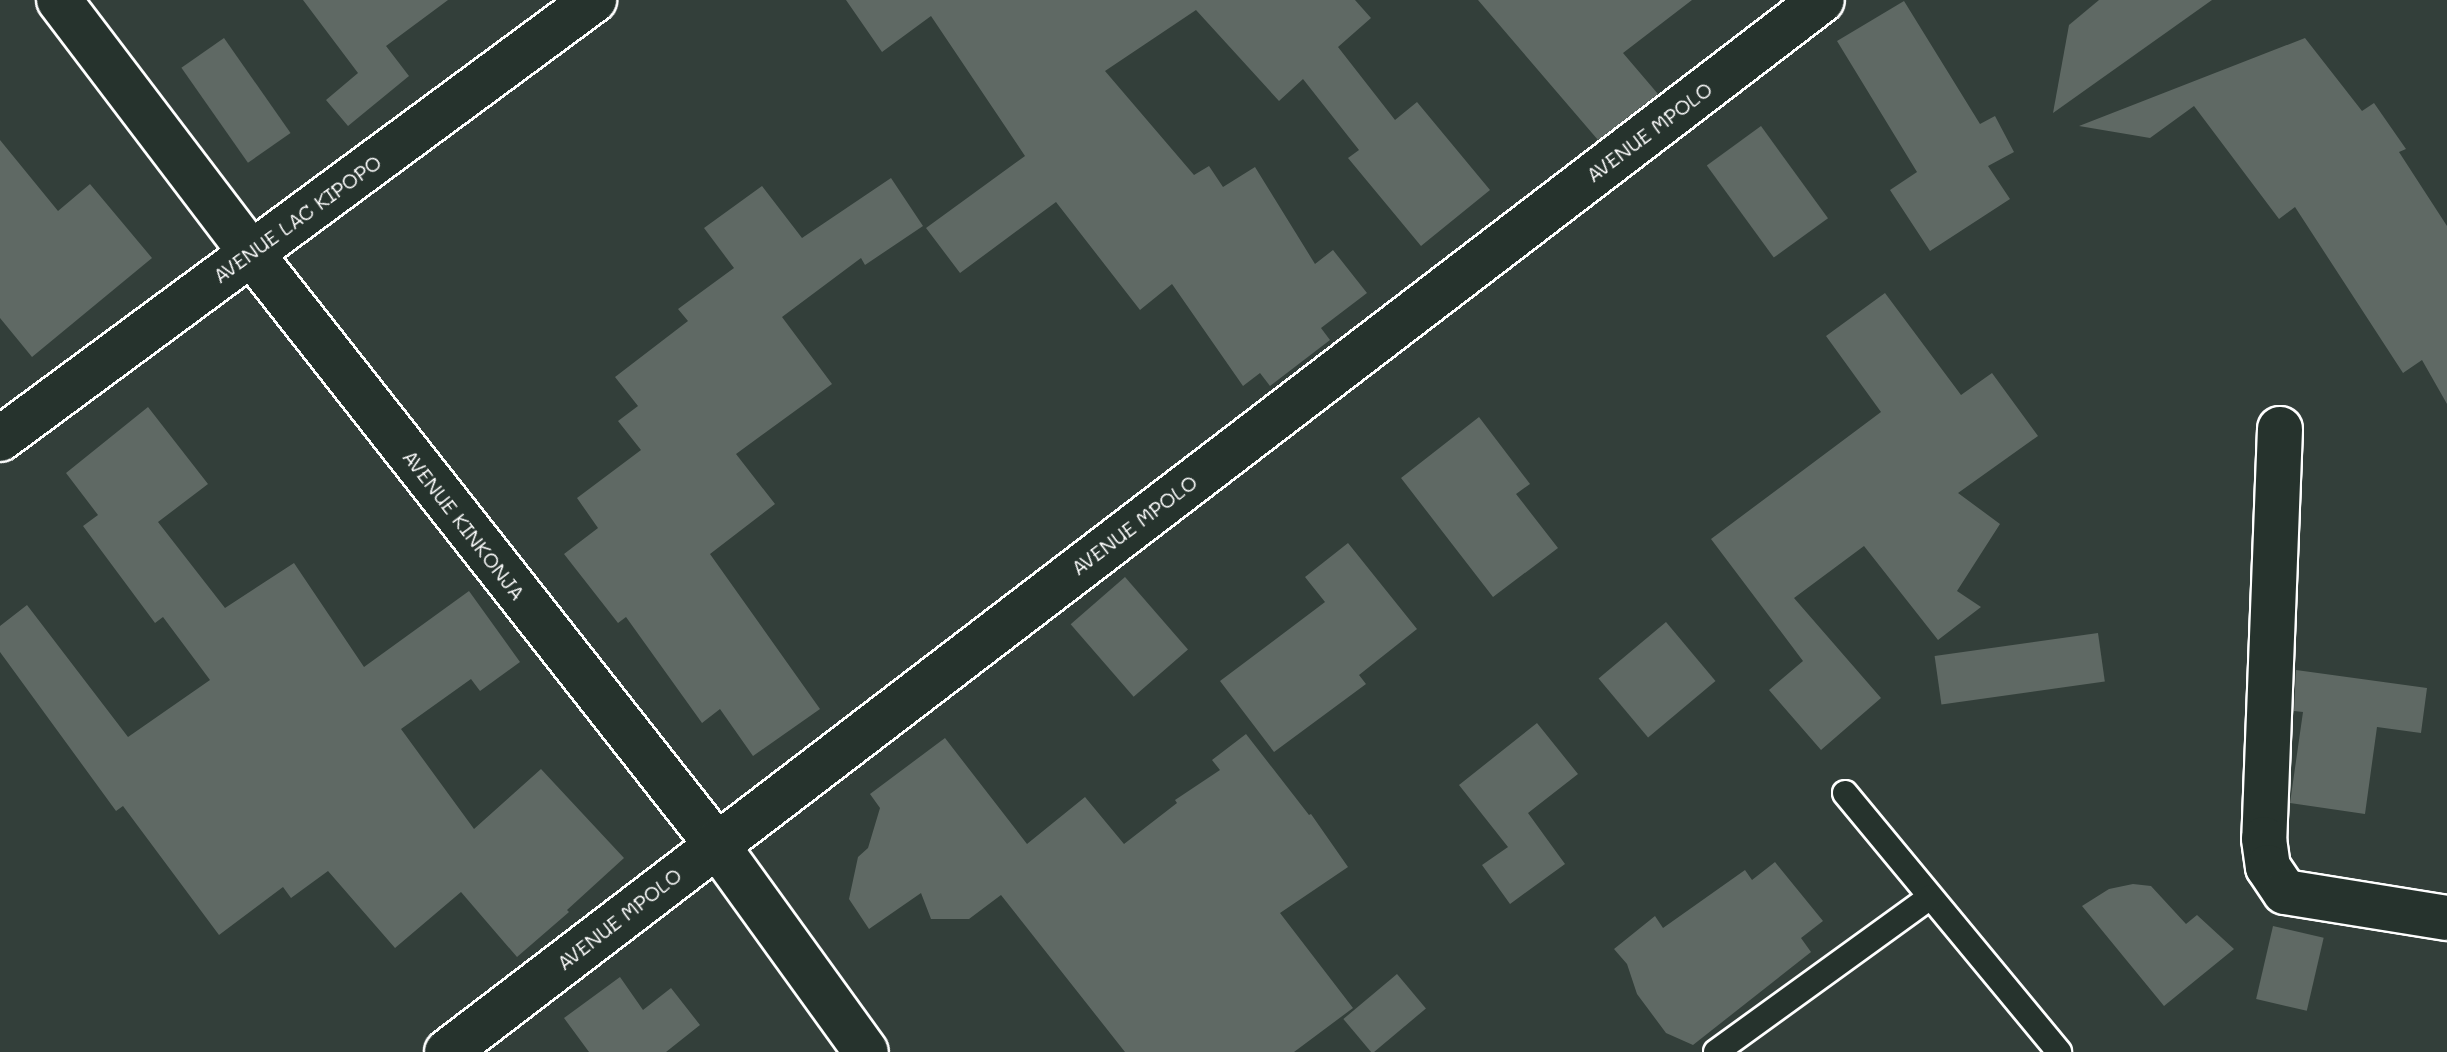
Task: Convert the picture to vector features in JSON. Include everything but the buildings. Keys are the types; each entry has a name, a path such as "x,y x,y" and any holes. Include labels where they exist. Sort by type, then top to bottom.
{"street":[{"name":"AVENUE KINKONJA","path":"59,0 251,253 716,844 866,1052"},
{"name":"AVENUE LAC KIPOPO","path":"0,439 594,0"},
{"name":"AVENUE MPOLO","path":"447,1052 1822,0"},
{"path":"2280,429 2264,839 2268,867 2285,892 2447,918"}],"lane":[{"path":"1845,793 2059,1052"},
{"path":"1716,1052 1930,897"}]}
